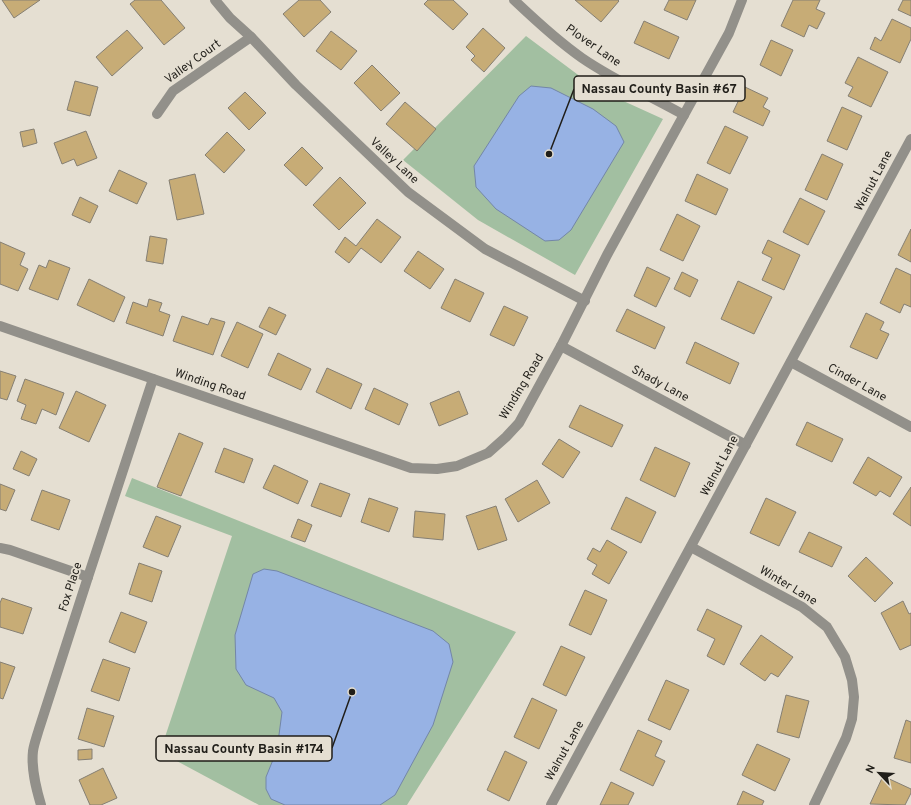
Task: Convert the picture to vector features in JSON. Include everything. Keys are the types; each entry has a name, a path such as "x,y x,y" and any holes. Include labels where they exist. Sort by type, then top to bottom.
{"street":[{"name":"Valley Lane","path":"215,0 230,18 251,37 296,84 408,192 485,249 585,300"},
{"name":"Plover Lane","path":"514,0 581,57 610,75 684,115"},
{"name":"Winding Road","path":"0,326 411,468 437,469 457,466 488,453 519,423 561,346 607,255 729,33 742,0"},
{"name":"Valley Court","path":"157,114 173,91 251,37"},
{"name":"Walnut Lane","path":"551,805 911,139"},
{"name":"Shady Lane","path":"561,346 746,445"},
{"name":"Cinder Lane","path":"791,362 911,427"},
{"name":"Fox Place","path":"41,805 35,786 33,751 153,379"},
{"name":"Winter Lane","path":"691,547 802,607 827,627 845,657 852,680 854,697 852,719 846,738 814,805"},
{"path":"0,548 10,550 88,577"}],"green space":[{"path":"526,36 597,89 663,119 575,275 478,220 403,160"},
{"path":"132,478 516,632 407,805 259,805 160,752 232,536 125,496"}],"water":[{"path":"531,86 551,88 593,109 616,126 624,142 571,230 559,240 545,241 496,209 476,187 474,166 519,96"},
{"path":"264,569 277,571 433,631 449,644 453,662 433,725 395,795 380,805 285,805 271,799 266,789 266,777 277,750 282,712 274,698 246,685 236,669 235,635 253,574"}],"building":[{"path":"2,0 40,0 14,18"},
{"path":"135,0 161,0 185,28 164,45 130,4"},
{"path":"299,0 320,0 331,12 304,37 283,14"},
{"path":"428,0 453,0 468,14 453,30 424,4"},
{"path":"575,0 618,0 619,1 601,22"},
{"path":"669,0 696,0 687,20 664,10"},
{"path":"793,0 820,0 816,9 825,13 817,29 809,25 804,37 781,26"},
{"path":"903,0 911,0 911,16 898,10"},
{"path":"892,19 911,28 911,39 900,63 870,49 875,37 881,41"},
{"path":"644,21 679,37 669,59 634,43"},
{"path":"483,28 505,48 484,72 471,60 475,56 466,47"},
{"path":"127,30 143,48 112,76 96,57"},
{"path":"331,31 357,51 341,70 316,51"},
{"path":"771,40 793,50 781,76 760,65"},
{"path":"858,57 888,72 871,107 848,96 853,87 845,83"},
{"path":"372,65 400,93 381,111 354,83"},
{"path":"75,81 98,87 90,116 67,110"},
{"path":"745,87 768,98 763,107 770,111 763,126 733,112"},
{"path":"245,92 266,113 249,130 228,108"},
{"path":"405,102 436,129 417,151 386,124"},
{"path":"842,107 862,116 847,150 827,141"},
{"path":"725,126 748,137 730,174 707,163"},
{"path":"34,129 37,143 23,147 20,132"},
{"path":"86,131 97,158 77,166 74,159 62,164 54,143"},
{"path":"227,132 245,150 224,173 205,155"},
{"path":"302,147 323,168 306,186 284,165"},
{"path":"822,154 843,164 827,200 805,190"},
{"path":"119,170 147,183 137,204 109,191"},
{"path":"195,174 204,214 177,220 169,180"},
{"path":"697,174 728,189 716,215 685,201"},
{"path":"340,177 366,203 339,230 313,205"},
{"path":"80,197 98,206 90,223 72,215"},
{"path":"800,198 825,211 808,245 783,232"},
{"path":"677,214 700,226 683,261 660,250"},
{"path":"377,219 401,237 381,263 361,248 349,263 335,252 345,237 356,246"},
{"path":"911,229 911,262 898,255"},
{"path":"150,236 167,239 163,264 146,261"},
{"path":"768,240 800,255 784,290 762,280 772,258 762,253"},
{"path":"0,242 25,253 20,265 28,269 18,291 0,284"},
{"path":"418,251 444,269 430,289 404,271"},
{"path":"49,260 70,268 58,300 29,289 39,265 46,268"},
{"path":"647,267 670,278 656,307 634,296"},
{"path":"896,268 911,275 911,307 904,304 900,313 880,303"},
{"path":"682,272 698,280 690,297 674,289"},
{"path":"89,279 125,297 114,322 77,305"},
{"path":"455,279 484,293 470,322 441,308"},
{"path":"738,281 772,297 754,334 721,319"},
{"path":"149,299 162,303 159,311 170,315 163,336 126,323 133,302 147,307"},
{"path":"504,306 528,317 514,346 490,335"},
{"path":"269,307 286,315 276,335 259,327"},
{"path":"627,309 665,327 655,349 616,331"},
{"path":"866,313 884,322 880,330 889,334 877,359 850,347"},
{"path":"182,316 208,325 211,318 225,322 213,355 173,341"},
{"path":"237,322 263,334 248,368 221,356"},
{"path":"695,342 739,363 730,384 686,363"},
{"path":"278,353 311,369 301,390 268,375"},
{"path":"327,368 362,384 351,409 316,392"},
{"path":"0,371 16,376 7,400 0,398"},
{"path":"25,379 64,393 56,415 42,409 36,424 21,419 26,405 17,401"},
{"path":"374,388 408,404 399,425 365,409"},
{"path":"76,391 106,405 89,442 59,428"},
{"path":"459,391 468,414 439,426 430,403"},
{"path":"580,405 623,425 612,447 569,427"},
{"path":"807,422 843,439 832,462 796,445"},
{"path":"179,433 203,443 181,496 157,487"},
{"path":"559,439 580,452 563,478 542,464"},
{"path":"655,447 690,463 675,497 640,480"},
{"path":"224,448 253,459 244,483 215,472"},
{"path":"21,451 37,459 29,476 13,469"},
{"path":"868,457 902,477 890,497 880,491 876,496 853,483"},
{"path":"274,465 308,481 298,504 263,488"},
{"path":"537,480 550,503 518,522 505,499"},
{"path":"320,483 350,494 341,517 311,506"},
{"path":"0,484 15,490 6,511 0,509"},
{"path":"911,487 911,526 893,514"},
{"path":"42,490 70,500 59,530 31,520"},
{"path":"626,497 656,512 641,543 611,529"},
{"path":"369,498 398,508 389,532 361,522"},
{"path":"766,498 796,512 779,546 750,533"},
{"path":"496,506 507,540 478,550 466,516"},
{"path":"415,511 445,514 443,540 413,537"},
{"path":"156,516 181,526 168,557 143,547"},
{"path":"298,519 312,525 305,542 291,537"},
{"path":"809,532 842,547 832,567 799,552"},
{"path":"607,540 627,552 609,584 592,574 597,565 587,559 593,548 600,552"},
{"path":"866,557 893,583 875,602 848,576"},
{"path":"139,563 162,571 152,602 129,594"},
{"path":"585,590 607,600 591,635 569,625"},
{"path":"2,598 32,608 23,634 0,627 0,603"},
{"path":"903,601 909,614 911,613 911,645 900,650 881,613"},
{"path":"707,609 742,626 724,665 707,656 715,639 697,630"},
{"path":"121,612 147,622 135,653 109,642"},
{"path":"761,635 793,657 778,677 771,673 765,681 740,664"},
{"path":"561,646 585,657 566,696 543,685"},
{"path":"103,659 130,668 119,701 91,691"},
{"path":"0,662 15,667 3,699 0,698"},
{"path":"666,680 689,690 670,730 648,720"},
{"path":"786,695 809,701 799,738 777,732"},
{"path":"532,698 557,710 539,749 514,737"},
{"path":"87,708 114,716 104,747 78,739"},
{"path":"906,720 911,722 911,763 894,758"},
{"path":"638,730 662,741 655,756 665,761 653,786 620,770"},
{"path":"757,744 790,759 775,791 742,775"},
{"path":"92,749 92,759 78,760 78,750"},
{"path":"505,751 527,762 509,801 487,790"},
{"path":"103,768 117,798 101,805 90,805 79,780"},
{"path":"883,776 911,789 911,793 905,805 870,804"},
{"path":"611,782 634,793 628,805 600,805"},
{"path":"743,791 764,801 762,805 737,805"}],"place":[{"name":"Nassau County Basin #67","path":"549,154"},
{"name":"Nassau County Basin #174","path":"352,692"}]}
